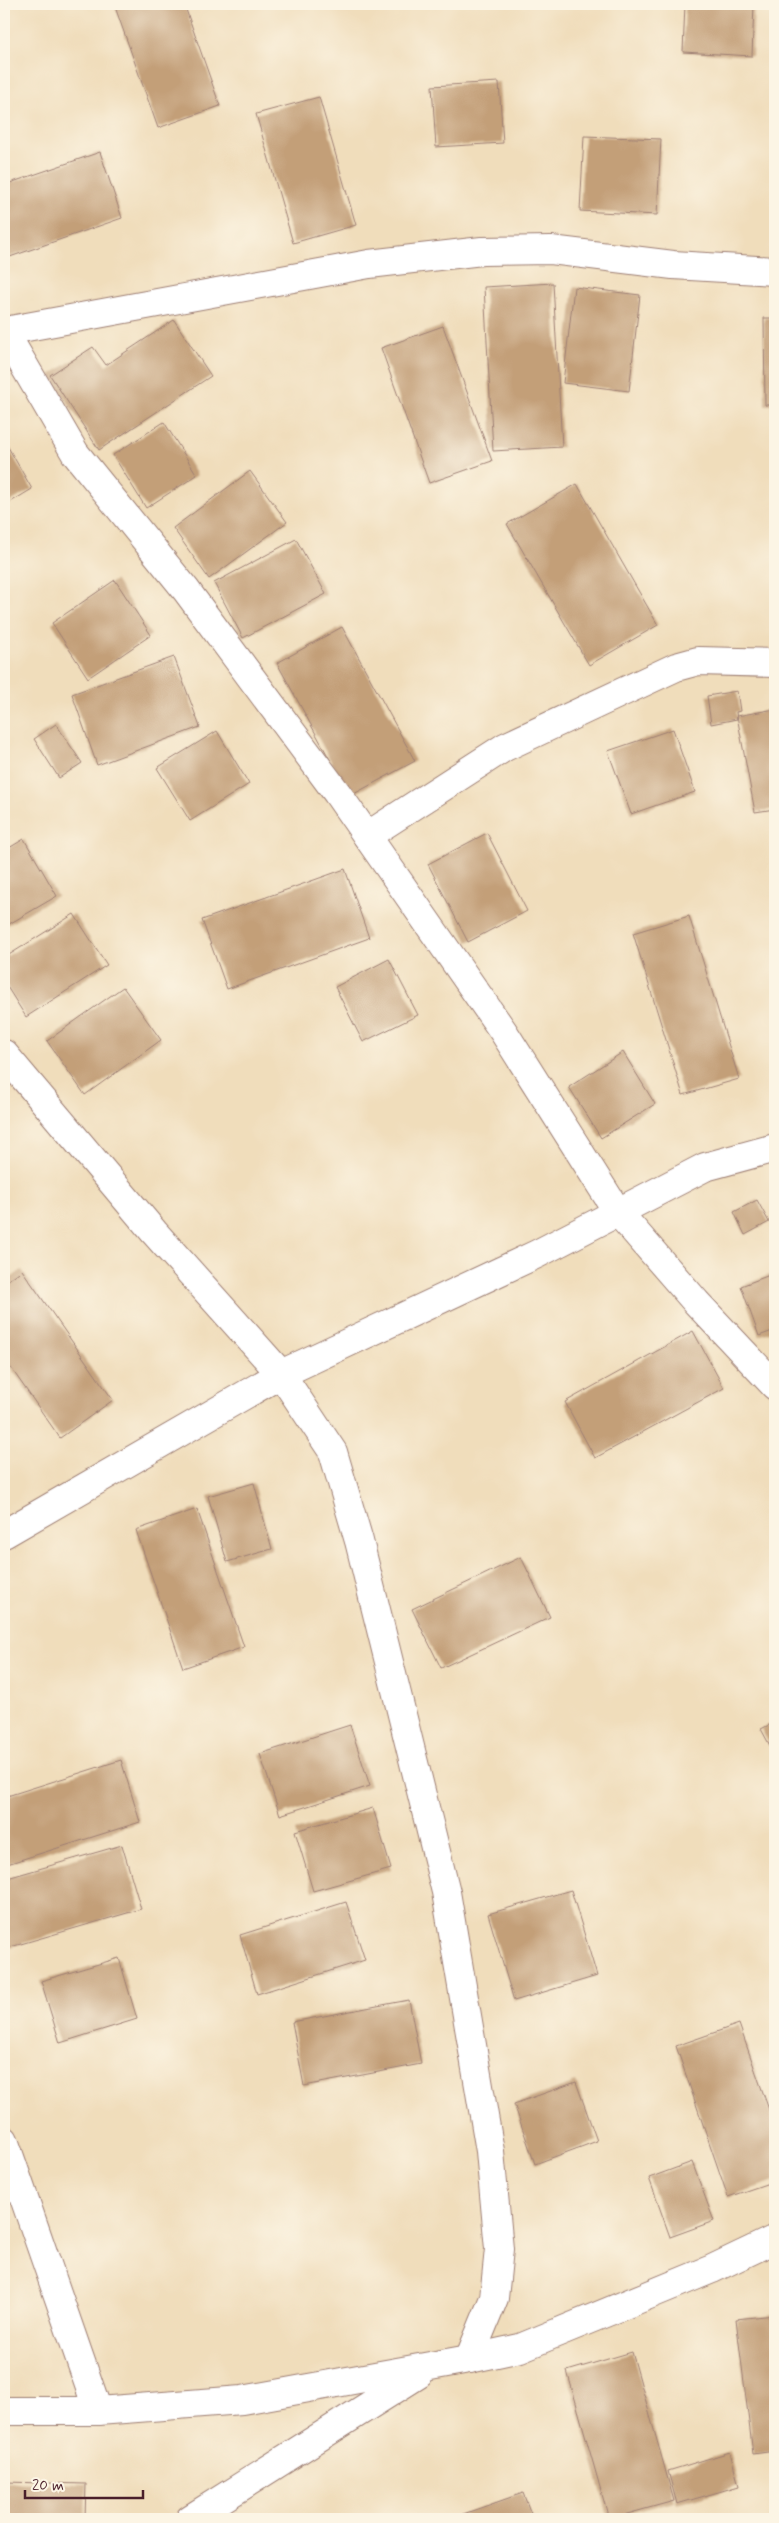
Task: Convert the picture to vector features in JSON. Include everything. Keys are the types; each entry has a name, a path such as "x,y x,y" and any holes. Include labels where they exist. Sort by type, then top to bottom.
{"street":[{"path":"775,272 673,265 552,250 482,251 369,264 4,331 75,453 186,590 367,836 503,1031 616,1211 696,1302 775,1386"},
{"path":"367,836 505,747 676,667 698,661 775,663"},
{"path":"4,1054 154,1232 281,1374 333,1452 359,1541 446,1892 490,2151 499,2249 494,2298 469,2359"},
{"path":"4,1534 281,1374 537,1254 616,1211 704,1167 775,1148"},
{"path":"4,2140 98,2411"},
{"path":"4,2411 98,2411 242,2400 520,2348 712,2269 775,2240"},
{"path":"190,2519 431,2366"}],"building":[{"path":"114,4 184,4 220,106 158,128"},
{"path":"685,4 754,4 752,56 683,52"},
{"path":"499,82 503,143 436,147 432,86"},
{"path":"319,97 356,225 293,243 256,114"},
{"path":"584,136 661,139 657,215 580,211"},
{"path":"100,152 122,218 4,259 4,185"},
{"path":"553,283 562,447 493,451 484,287"},
{"path":"574,287 640,295 629,391 563,383"},
{"path":"764,318 775,318 775,405 765,405"},
{"path":"174,320 211,376 99,450 50,375 93,347 106,365"},
{"path":"443,326 492,461 429,483 381,348"},
{"path":"164,422 197,475 146,508 113,455"},
{"path":"4,440 32,489 4,506"},
{"path":"250,471 287,522 209,579 173,528"},
{"path":"577,484 658,625 589,665 507,524"},
{"path":"296,539 326,594 243,638 214,583"},
{"path":"115,580 151,635 88,678 52,623"},
{"path":"342,627 415,761 350,796 277,663"},
{"path":"174,657 200,727 97,765 72,694"},
{"path":"737,691 740,711 736,712 737,719 711,724 707,696"},
{"path":"775,709 775,809 755,812 737,716"},
{"path":"56,724 82,763 59,778 34,739"},
{"path":"673,729 695,792 631,814 608,751"},
{"path":"217,731 249,784 190,821 157,768"},
{"path":"487,833 527,911 468,942 428,864"},
{"path":"24,839 57,896 4,927 4,851"},
{"path":"345,869 369,938 227,989 202,920"},
{"path":"74,914 107,965 26,1017 4,982 4,958"},
{"path":"689,916 739,1079 683,1095 633,933"},
{"path":"389,959 418,1015 363,1042 335,987"},
{"path":"123,987 161,1040 85,1095 47,1041"},
{"path":"623,1052 655,1104 601,1138 569,1087"},
{"path":"757,1200 769,1222 745,1235 734,1212"},
{"path":"22,1270 113,1400 60,1438 4,1358 4,1283"},
{"path":"775,1273 775,1330 759,1336 741,1286"},
{"path":"693,1331 724,1388 595,1458 565,1402"},
{"path":"254,1483 272,1549 227,1562 208,1496"},
{"path":"197,1509 244,1647 183,1668 136,1530"},
{"path":"521,1557 550,1617 441,1668 412,1609"},
{"path":"775,1722 775,1755 761,1729"},
{"path":"350,1725 370,1786 280,1815 260,1754"},
{"path":"121,1760 140,1822 4,1865 4,1797"},
{"path":"373,1808 391,1869 313,1891 295,1831"},
{"path":"122,1845 141,1909 7,1948 4,1936 4,1879"},
{"path":"571,1890 597,1976 514,2001 488,1914"},
{"path":"346,1902 365,1960 257,1994 240,1935"},
{"path":"119,1958 137,2019 60,2043 41,1981"},
{"path":"409,2000 421,2064 304,2086 292,2022"},
{"path":"739,2024 775,2127 775,2181 728,2197 676,2046"},
{"path":"576,2082 597,2141 535,2164 514,2104"},
{"path":"692,2162 714,2221 670,2237 649,2178"},
{"path":"775,2315 775,2451 753,2454 736,2319"},
{"path":"632,2352 674,2501 609,2519 567,2371"},
{"path":"730,2452 739,2486 677,2504 668,2471"},
{"path":"4,2482 86,2484 85,2519 4,2519"},
{"path":"523,2493 533,2519 449,2519"}]}
